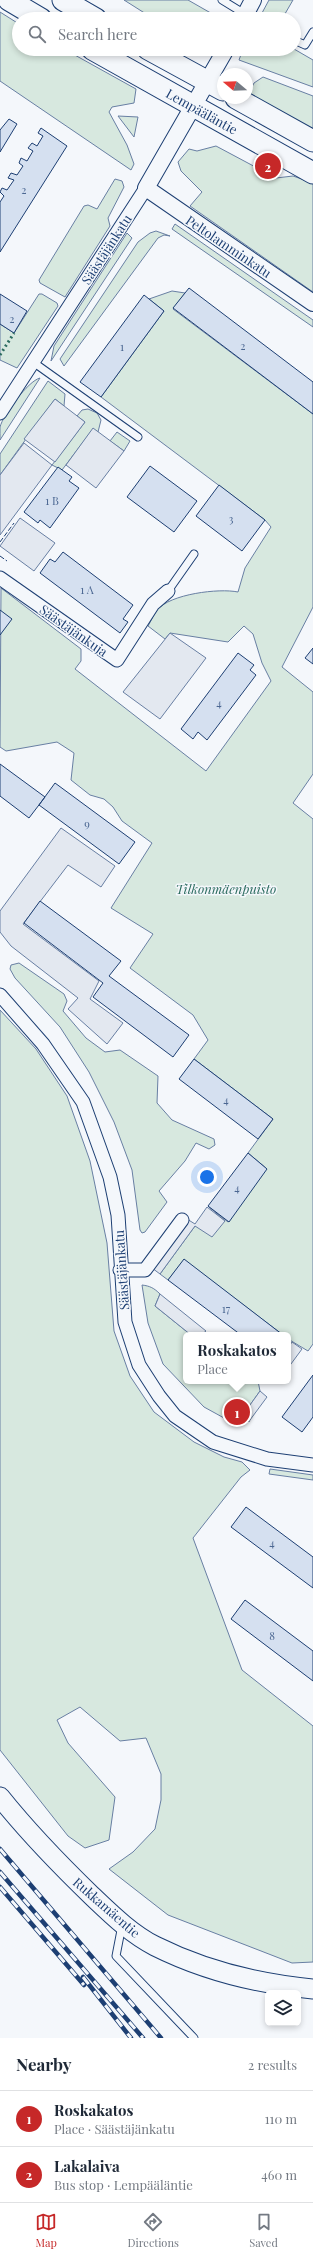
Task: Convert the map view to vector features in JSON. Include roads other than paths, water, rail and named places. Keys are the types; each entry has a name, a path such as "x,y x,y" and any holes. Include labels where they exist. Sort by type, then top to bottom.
{"main road":[{"path":"9,0 29,12"},
{"path":"64,0 84,12"},
{"name":"Lempääläntie","path":"104,56 313,173"},
{"path":"161,56 215,86"},
{"path":"247,104 313,141"},
{"name":"Rukkamäentie","path":"0,1797 54,1860 123,1923 155,1946 190,1961 235,1975 292,1987 313,1989"}],"street":[{"path":"249,12 253,0"},
{"name":"Säästäjänkatu","path":"0,413 146,188 193,106 215,86 224,56"},
{"name":"Peltolamminkatu","path":"146,188 313,303"},
{"name":"Säästäjänkuja","path":"0,578 116,660 153,604 168,591"},
{"name":"Säästäjänkatu","path":"0,995 43,1044 83,1102 110,1177 118,1215 120,1270 125,1322 138,1365 175,1416 198,1433 227,1448 267,1459 313,1465"},
{"path":"120,1270 145,1270 182,1220"}],"lane":[{"path":"222,0 239,12"},
{"path":"301,43 305,45 313,32"},
{"path":"34,362 138,437"},
{"path":"168,591 194,554"},
{"path":"123,1923 116,1956 194,2038"}],"railway":[{"path":"0,1849 161,2038"},
{"path":"0,1872 143,2038"},
{"path":"0,1887 84,1985"},
{"path":"83,1977 131,2038"}],"place":[{"name":"Lakalaiva","path":"268,166"},
{"name":"Roskakatos","path":"237,1412"}],"park label":[{"name":"Tilkonmäenpuisto","path":"226,888"}]}
